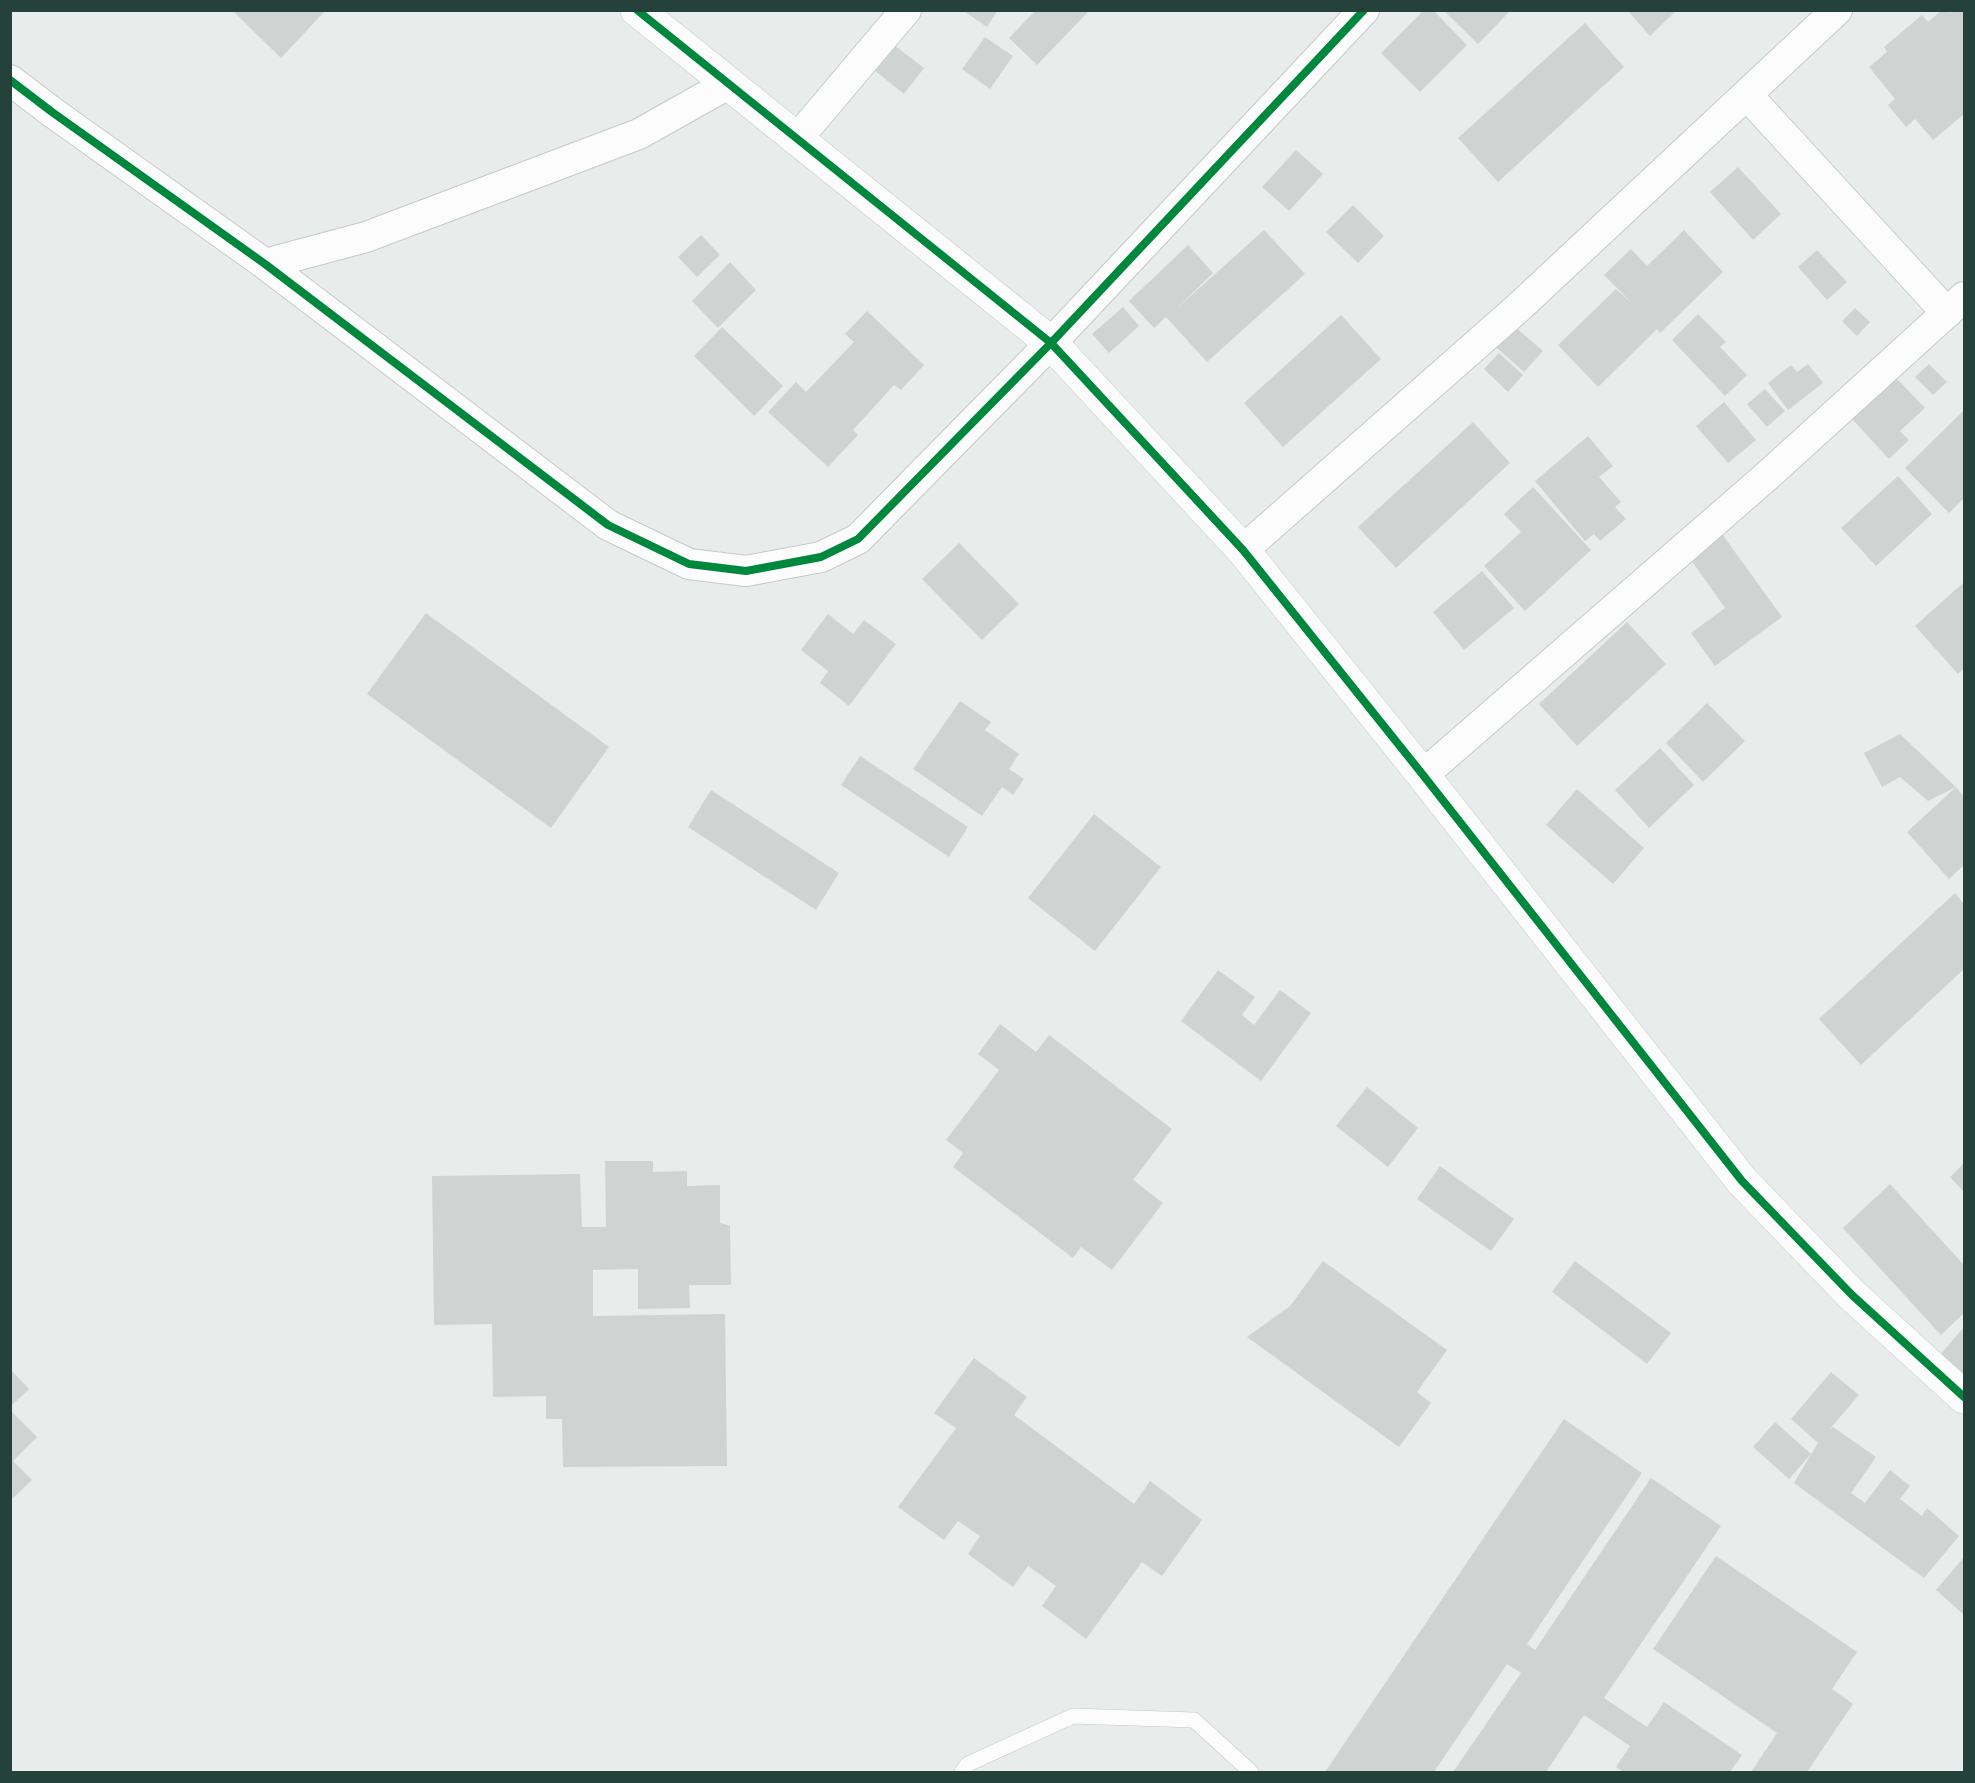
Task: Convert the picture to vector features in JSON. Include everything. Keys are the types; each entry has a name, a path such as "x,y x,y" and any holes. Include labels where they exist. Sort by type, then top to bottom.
{"street":[{"path":"637,10 1051,343 1243,550 1742,1181 1852,1295 1965,1397"},
{"path":"797,139 906,10"},
{"path":"10,80 265,264 608,525 689,564 746,571 821,557 858,539 1051,343 1364,10"},
{"path":"1243,550 1518,308 1838,10"},
{"path":"265,264 366,237 639,134 728,84"},
{"path":"1423,775 1767,476 1956,305 1747,95"}],"lane":[{"path":"962,1773 968,1764 1073,1716 1194,1720 1251,1773"}],"building":[{"path":"232,10 326,10 281,58"},
{"path":"966,10 998,10 987,27 965,12"},
{"path":"1036,10 1090,10 1037,65 1009,38"},
{"path":"1424,10 1433,10 1467,45 1420,92 1381,53"},
{"path":"1443,10 1511,10 1478,44"},
{"path":"1627,10 1677,10 1650,36"},
{"path":"1942,10 1948,10 1950,13 1953,10 1964,10 1964,117 1963,115 1933,140 1915,119 1906,127 1888,105 1895,99 1869,67 1887,52 1884,47 1922,15 1928,22"},
{"path":"1585,23 1624,67 1498,182 1458,138"},
{"path":"985,37 1013,56 990,89 962,69"},
{"path":"894,45 924,68 904,94 874,70"},
{"path":"1296,150 1323,174 1289,211 1262,187"},
{"path":"1738,167 1781,214 1753,240 1710,192"},
{"path":"1353,205 1384,236 1358,263 1326,232"},
{"path":"1264,230 1305,274 1207,362 1166,317 1154,328 1129,301 1188,245 1213,273 1175,310"},
{"path":"1684,230 1723,272 1660,333 1657,329 1598,387 1558,345 1616,289 1633,304 1604,275 1631,249 1647,266"},
{"path":"701,235 720,255 697,277 678,257"},
{"path":"1817,250 1847,282 1827,300 1798,267"},
{"path":"730,262 756,290 718,328 692,301"},
{"path":"1123,307 1139,326 1109,353 1092,334"},
{"path":"1855,308 1870,322 1857,336 1842,321"},
{"path":"867,311 924,365 901,390 894,385 853,430 858,435 828,467 768,412 796,382 806,392 854,342 845,334"},
{"path":"1698,314 1726,342 1720,347 1747,375 1725,396 1672,340"},
{"path":"1341,315 1381,359 1283,447 1244,403"},
{"path":"1514,326 1543,351 1524,372 1496,347"},
{"path":"722,327 783,386 754,416 694,356"},
{"path":"1499,353 1523,375 1508,392 1484,369"},
{"path":"1808,364 1823,383 1788,410 1768,383 1791,365 1797,372"},
{"path":"1929,364 1947,382 1933,395 1915,377"},
{"path":"1896,378 1925,408 1900,431 1909,440 1889,459 1852,419"},
{"path":"1765,389 1785,411 1767,427 1747,404"},
{"path":"1724,402 1756,440 1728,463 1696,426"},
{"path":"1964,410 1964,498 1949,513 1905,468"},
{"path":"1473,422 1510,463 1396,568 1358,527"},
{"path":"1588,436 1613,466 1599,477 1621,502 1615,507 1626,519 1600,541 1594,534 1585,541 1535,481"},
{"path":"1898,476 1932,514 1876,566 1841,528"},
{"path":"1533,487 1591,550 1525,611 1484,566 1521,532 1504,514"},
{"path":"1717,527 1782,617 1715,666 1691,633 1725,608 1684,550"},
{"path":"959,543 1019,604 982,640 922,579"},
{"path":"1482,571 1514,608 1464,650 1433,612"},
{"path":"1964,582 1964,668 1958,674 1915,626"},
{"path":"426,613 609,747 551,828 367,694"},
{"path":"828,614 853,634 864,620 896,644 849,706 820,683 828,671 801,650"},
{"path":"1627,622 1666,664 1577,746 1539,704"},
{"path":"960,701 991,722 985,730 1019,754 1009,769 1024,779 1013,795 1002,787 982,816 913,769"},
{"path":"1707,703 1745,741 1703,782 1666,743"},
{"path":"1900,734 1956,787 1928,801 1900,777 1882,787 1864,753"},
{"path":"1660,748 1694,785 1649,828 1615,790"},
{"path":"860,756 968,827 949,857 841,785"},
{"path":"1956,787 1964,797 1964,865 1949,879 1907,832"},
{"path":"1577,789 1644,848 1613,884 1546,825"},
{"path":"711,790 839,873 816,910 688,827"},
{"path":"1094,814 1161,867 1095,951 1028,898"},
{"path":"1955,893 1964,904 1964,969 1861,1065 1819,1019"},
{"path":"1218,970 1255,997 1242,1015 1254,1025 1280,990 1311,1013 1261,1081 1181,1021"},
{"path":"1000,1024 1036,1052 1049,1035 1172,1129 1133,1180 1163,1203 1112,1270 1081,1247 1073,1258 953,1167 963,1153 946,1140 999,1070 978,1054"},
{"path":"1367,1087 1418,1128 1388,1167 1336,1126"},
{"path":"605,1161 653,1161 653,1172 687,1171 687,1186 720,1185 720,1223 730,1226 731,1285 689,1285 690,1308 638,1309 638,1269 593,1270 593,1316 725,1314 727,1466 563,1467 562,1419 546,1419 546,1396 493,1397 492,1324 434,1325 432,1176 580,1174 582,1227 606,1227"},
{"path":"1964,1163 1964,1192 1950,1177"},
{"path":"1440,1166 1514,1219 1491,1251 1417,1199"},
{"path":"1890,1184 1964,1265 1964,1313 1941,1335 1843,1228"},
{"path":"1323,1261 1447,1350 1417,1392 1431,1403 1399,1447 1247,1337 1290,1306"},
{"path":"1575,1261 1671,1333 1647,1364 1552,1292"},
{"path":"1964,1327 1964,1379 1939,1356"},
{"path":"974,1358 1027,1397 1014,1415 1134,1504 1150,1481 1202,1520 1162,1576 1142,1562 1086,1639 1042,1606 1056,1586 1028,1566 1013,1587 968,1554 980,1536 958,1521 944,1540 898,1507 956,1428 934,1413"},
{"path":"10,1369 29,1389 10,1407"},
{"path":"1831,1372 1859,1395 1828,1431 1833,1427 1876,1457 1851,1493 1865,1503 1890,1470 1910,1486 1900,1499 1922,1516 1927,1508 1959,1536 1924,1578 1794,1483 1818,1443 1791,1419"},
{"path":"10,1410 37,1437 13,1461 32,1480 10,1501"},
{"path":"1564,1419 1642,1473 1527,1644 1535,1650 1651,1478 1721,1526 1604,1698 1647,1727 1664,1702 1742,1755 1730,1772 1624,1772 1616,1767 1630,1746 1584,1715 1546,1772 1453,1772 1521,1673 1507,1664 1434,1772 1325,1772"},
{"path":"1775,1422 1811,1454 1789,1479 1753,1447"},
{"path":"1716,1556 1857,1652 1832,1689 1853,1704 1807,1772 1751,1772 1777,1733 1653,1649"},
{"path":"1964,1557 1964,1615 1936,1590"}],"cycle path":[{"path":"637,10 1051,343 1243,550 1742,1181 1852,1295 1964,1397"},
{"path":"10,80 265,264 608,525 689,564 746,571 821,557 858,539 1051,343 1364,10"}]}
